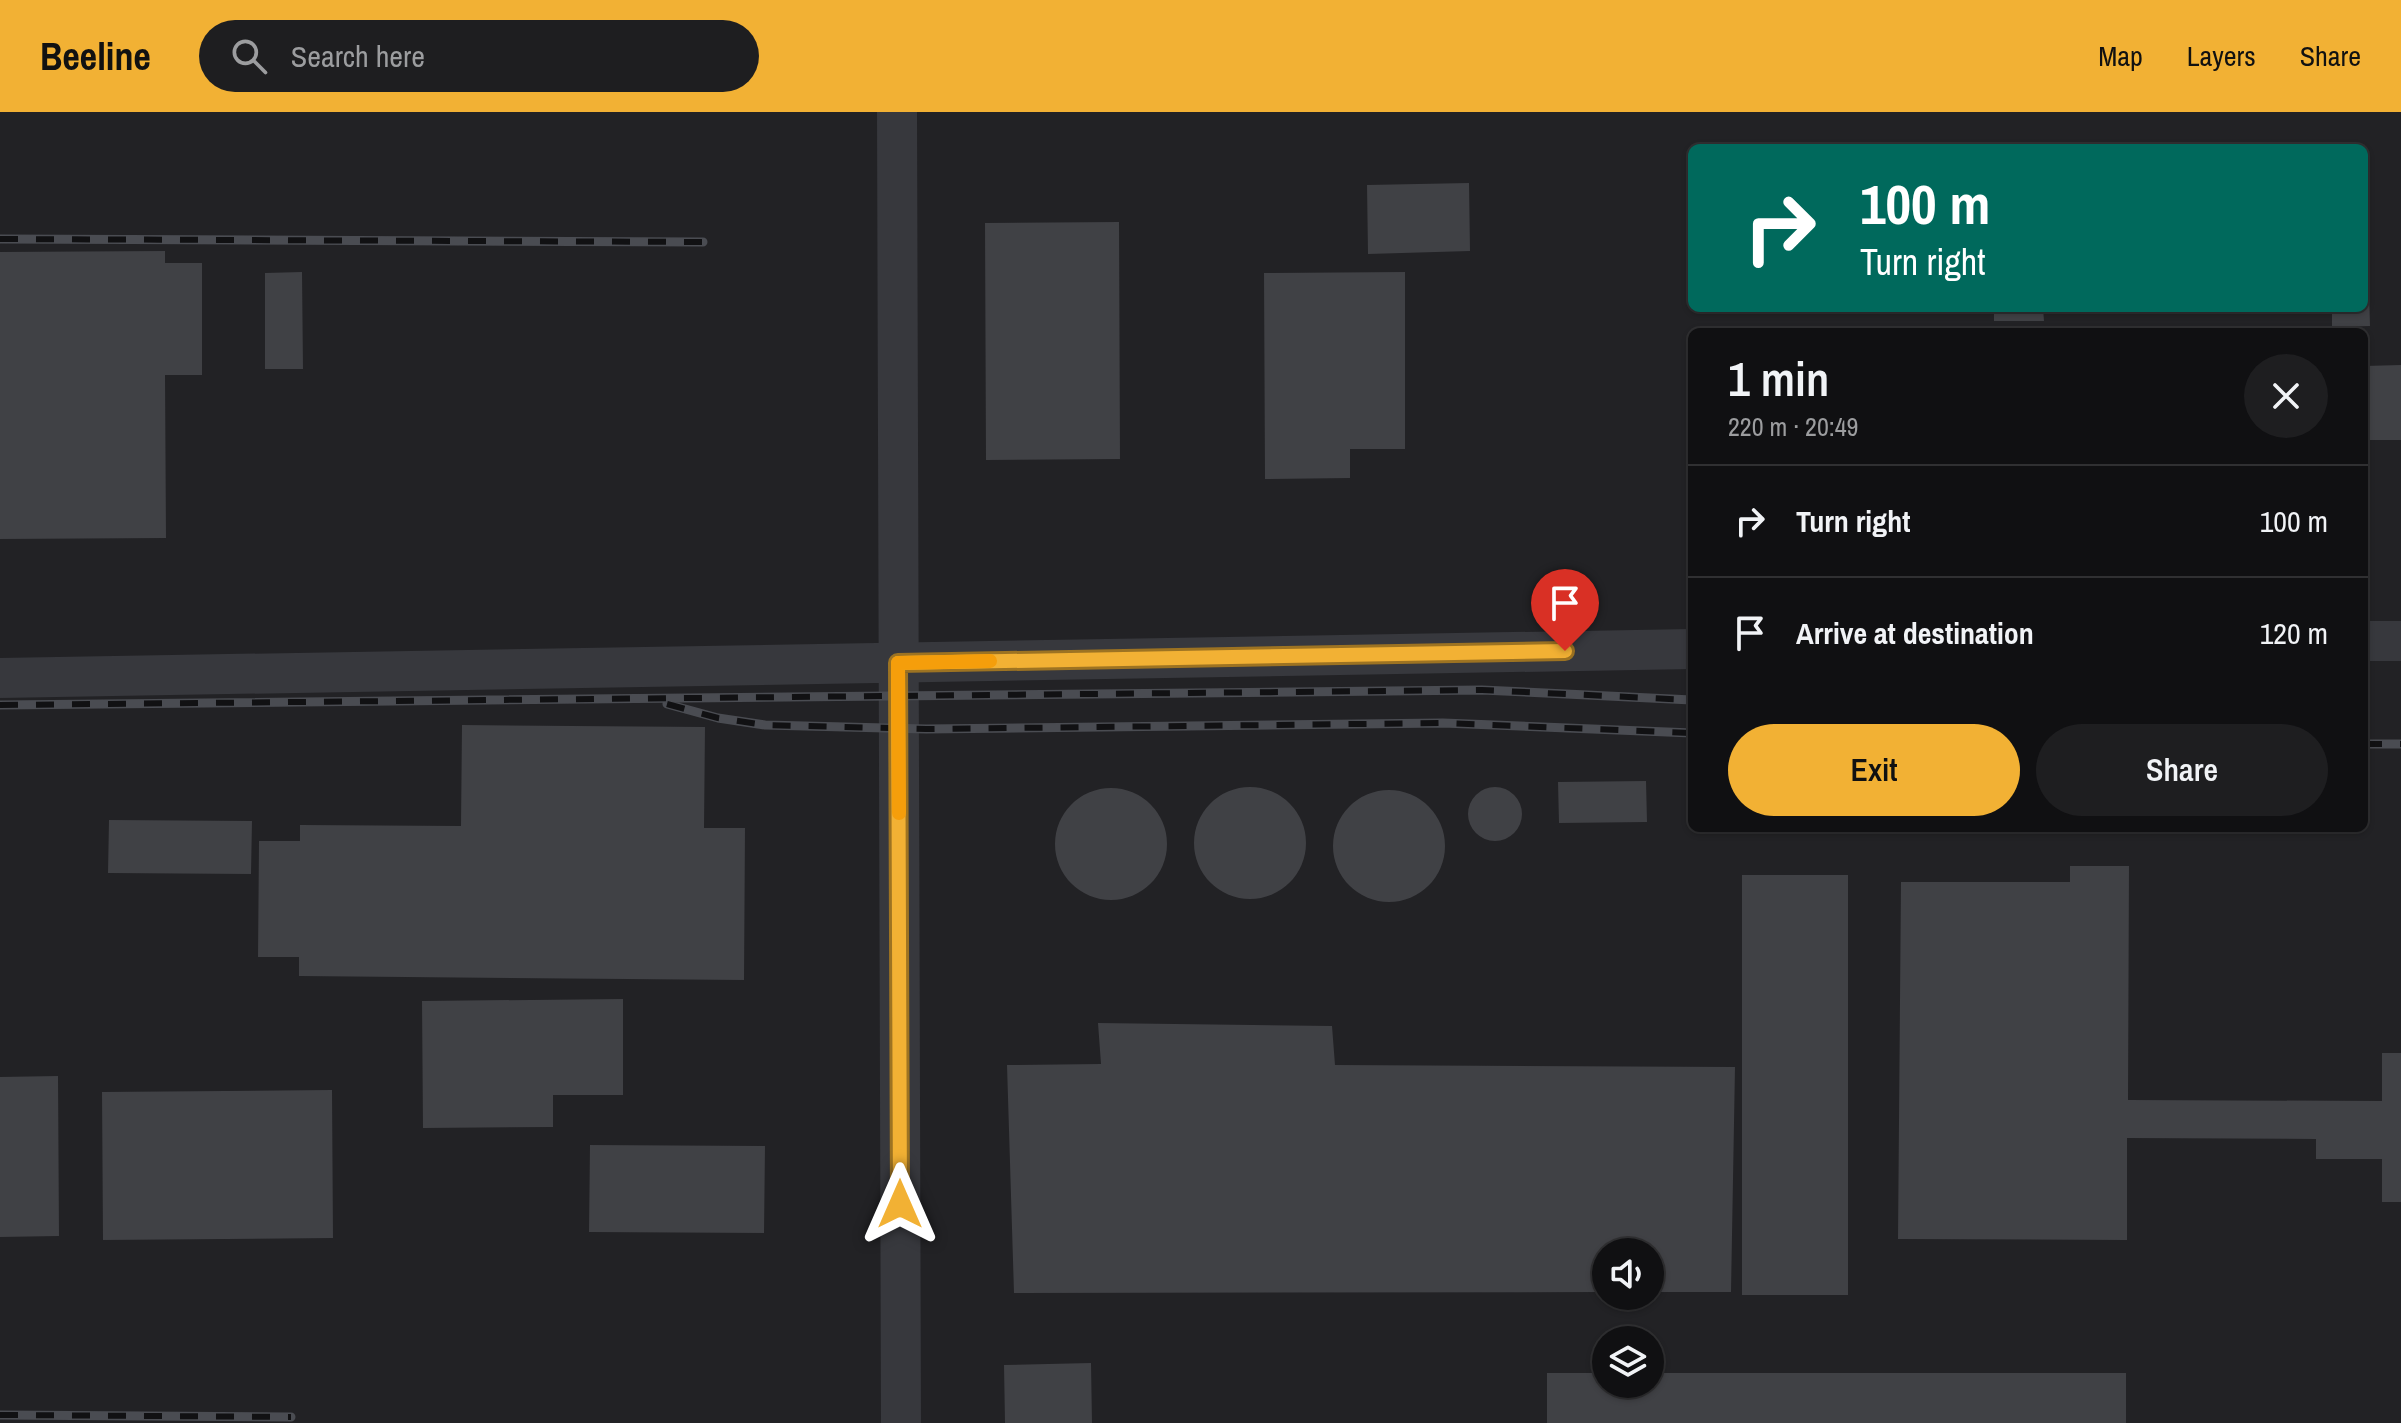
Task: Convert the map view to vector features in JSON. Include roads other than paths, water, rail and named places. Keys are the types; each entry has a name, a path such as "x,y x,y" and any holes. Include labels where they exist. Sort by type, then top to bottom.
{"street":[{"path":"897,112 901,1423"},
{"path":"2368,641 2401,641"},
{"path":"0,678 1688,649"}],"railway":[{"path":"0,239 703,242"},
{"path":"0,705 1482,690 1688,700"},
{"path":"667,704 718,718 765,725 926,729 1443,723 1688,733"},
{"path":"2368,744 2401,744"},
{"path":"0,1415 291,1417"}]}
